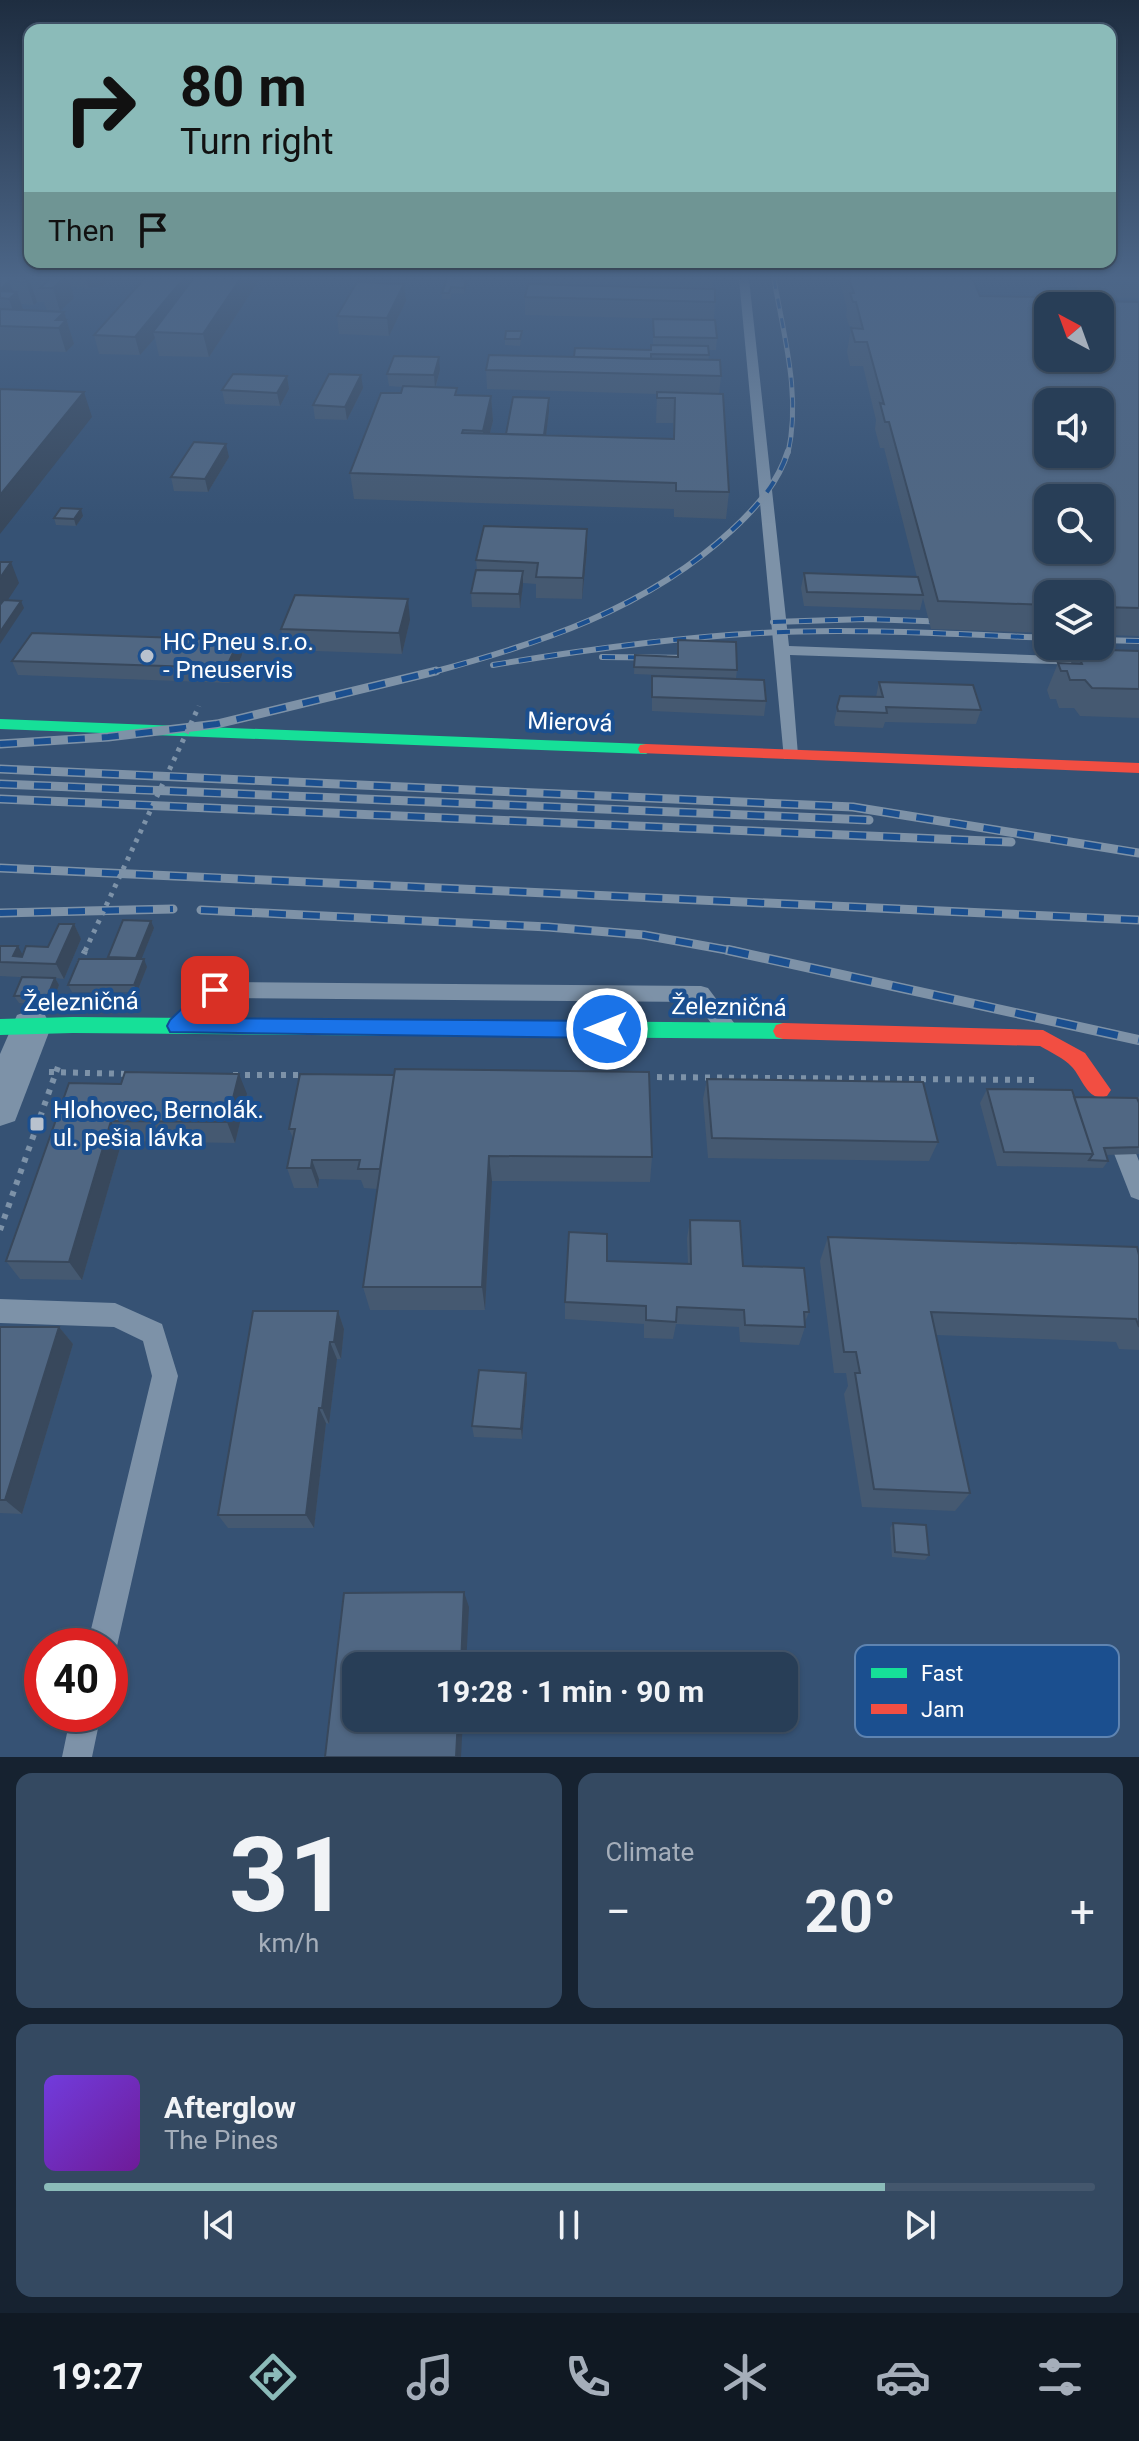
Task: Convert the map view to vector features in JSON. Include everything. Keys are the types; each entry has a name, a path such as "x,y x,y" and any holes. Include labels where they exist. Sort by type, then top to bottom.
{"street":[{"name":"Mierová","path":"0,724 1139,768"},
{"name":"Železničná","path":"16,1027 730,1030 1043,1038 1078,1059 1105,1104"},
{"path":"0,1108 15,1068 16,1027"}],"lane":[{"path":"752,361 790,755"},
{"path":"782,650 1139,663"},
{"path":"177,1026 215,990 246,990 701,994 730,1030"},
{"path":"1105,1104 1139,1190"},
{"path":"0,1311 115,1315 153,1333 165,1376 106,1628"},
{"path":"77,1755 82,1732"}],"path":[{"path":"73,979 199,706"},
{"path":"0,1230 73,1025"},
{"path":"15,1068 55,1073 134,1074"},
{"path":"81,1089 86,1074"},
{"path":"229,1075 308,1075"},
{"path":"641,1077 1054,1080"}],"building":[{"path":"392,361 438,361 434,375 387,374"},
{"path":"488,361 720,361 721,376 486,370"},
{"path":"872,361 1034,361 1034,372 1114,372 1114,361 1139,361 1139,608 1114,607 1114,580 1034,580 1034,604 938,601 889,422 885,422 880,403 884,404"},
{"path":"233,374 287,376 277,393 222,390"},
{"path":"329,374 361,375 345,407 313,405"},
{"path":"403,386 457,388 455,395 491,396 483,431 463,430 462,433 674,439 675,398 657,398 657,392 723,394 729,492 676,491 676,483 350,473 381,393 401,393"},
{"path":"0,389 84,392 0,495"},
{"path":"513,397 549,398 544,435 506,434"},
{"path":"194,442 226,444 205,479 171,477"},
{"path":"61,508 81,509 74,519 54,518"},
{"path":"484,526 587,529 583,578 536,577 538,563 476,560"},
{"path":"0,562 11,562 0,578"},
{"path":"476,570 523,571 519,594 471,593"},
{"path":"804,573 918,577 923,595 807,592"},
{"path":"295,595 408,599 399,633 281,629"},
{"path":"4,600 21,601 0,632 0,605"},
{"path":"32,633 239,640 226,668 12,661"},
{"path":"678,640 736,642 737,670 634,667 635,655 678,657"},
{"path":"1114,650 1139,651 1139,689 1092,688 1085,680 1070,680 1067,671 1061,671 1058,663 1082,664 1080,660 1114,660"},
{"path":"652,676 764,680 766,701 652,697"},
{"path":"879,682 973,685 981,710 886,707 887,713 838,711 840,696 883,697"},
{"path":"123,920 151,921 136,958 108,957"},
{"path":"59,924 74,924 56,964 0,962 0,946 18,946 13,956 22,957 26,946 48,947"},
{"path":"79,959 144,959 134,985 68,985"},
{"path":"22,977 55,978 48,995 14,996"},
{"path":"395,1069 649,1072 652,1157 489,1156 482,1287 363,1287"},
{"path":"125,1072 239,1074 227,1122 111,1121 69,1262 6,1261 69,1083 121,1084"},
{"path":"300,1074 394,1075 380,1169 358,1169 360,1160 312,1160 311,1168 287,1168 295,1129 289,1129"},
{"path":"707,1079 923,1082 938,1142 712,1138"},
{"path":"987,1089 1072,1090 1093,1154 1004,1152"},
{"path":"1074,1097 1137,1098 1139,1147 1104,1148 1108,1161 1089,1160 1093,1154"},
{"path":"690,1220 740,1221 743,1266 804,1268 809,1312 804,1312 805,1327 745,1325 744,1310 677,1307 676,1322 646,1320 646,1306 565,1302 569,1232 607,1234 607,1261 691,1264"},
{"path":"828,1237 1137,1247 1139,1327 1136,1319 931,1312 970,1493 874,1489 855,1373 860,1373 856,1352 844,1352"},
{"path":"253,1311 338,1311 334,1342 330,1342 322,1408 319,1408 306,1515 218,1515"},
{"path":"0,1327 59,1327 5,1500 0,1500"},
{"path":"479,1370 526,1373 521,1429 472,1426"},
{"path":"893,1523 926,1525 929,1555 895,1552"},
{"path":"464,1592 462,1652 342,1652 342,1732 457,1732 456,1757 325,1757 344,1593"}],"railway":[{"path":"788,361 793,410 788,453"},
{"path":"429,673 551,636 628,602 664,582 699,558 749,513 772,484 788,451"},
{"path":"773,622 866,619 952,622"},
{"path":"493,665 626,645 760,633 868,631 1034,637"},
{"path":"1114,640 1139,641"},
{"path":"602,657 698,658"},
{"path":"0,744 108,737 217,724 436,671"},
{"path":"0,769 853,807 1139,853"},
{"path":"0,784 869,820"},
{"path":"0,799 1011,842"},
{"path":"0,868 1139,920"},
{"path":"0,913 173,909"},
{"path":"201,910 548,927 644,935 733,951"},
{"path":"728,950 733,951"},
{"path":"733,951 738,952"},
{"path":"733,951 1139,1040"}],"traffic: fast":[{"path":"0,724 646,749"},
{"path":"0,1027 783,1031"}],"traffic: jam":[{"path":"646,749 1139,768"},
{"path":"783,1031 1043,1038 1078,1059 1100,1090"}],"place":[{"name":"HC Pneu s.r.o. - Pneuservis","path":"147,656"},
{"name":"Hlohovec, Bernolák. ul. pešia lávka","path":"37,1124"}],"route":[{"path":"215,990 177,1026 607,1029"}]}
